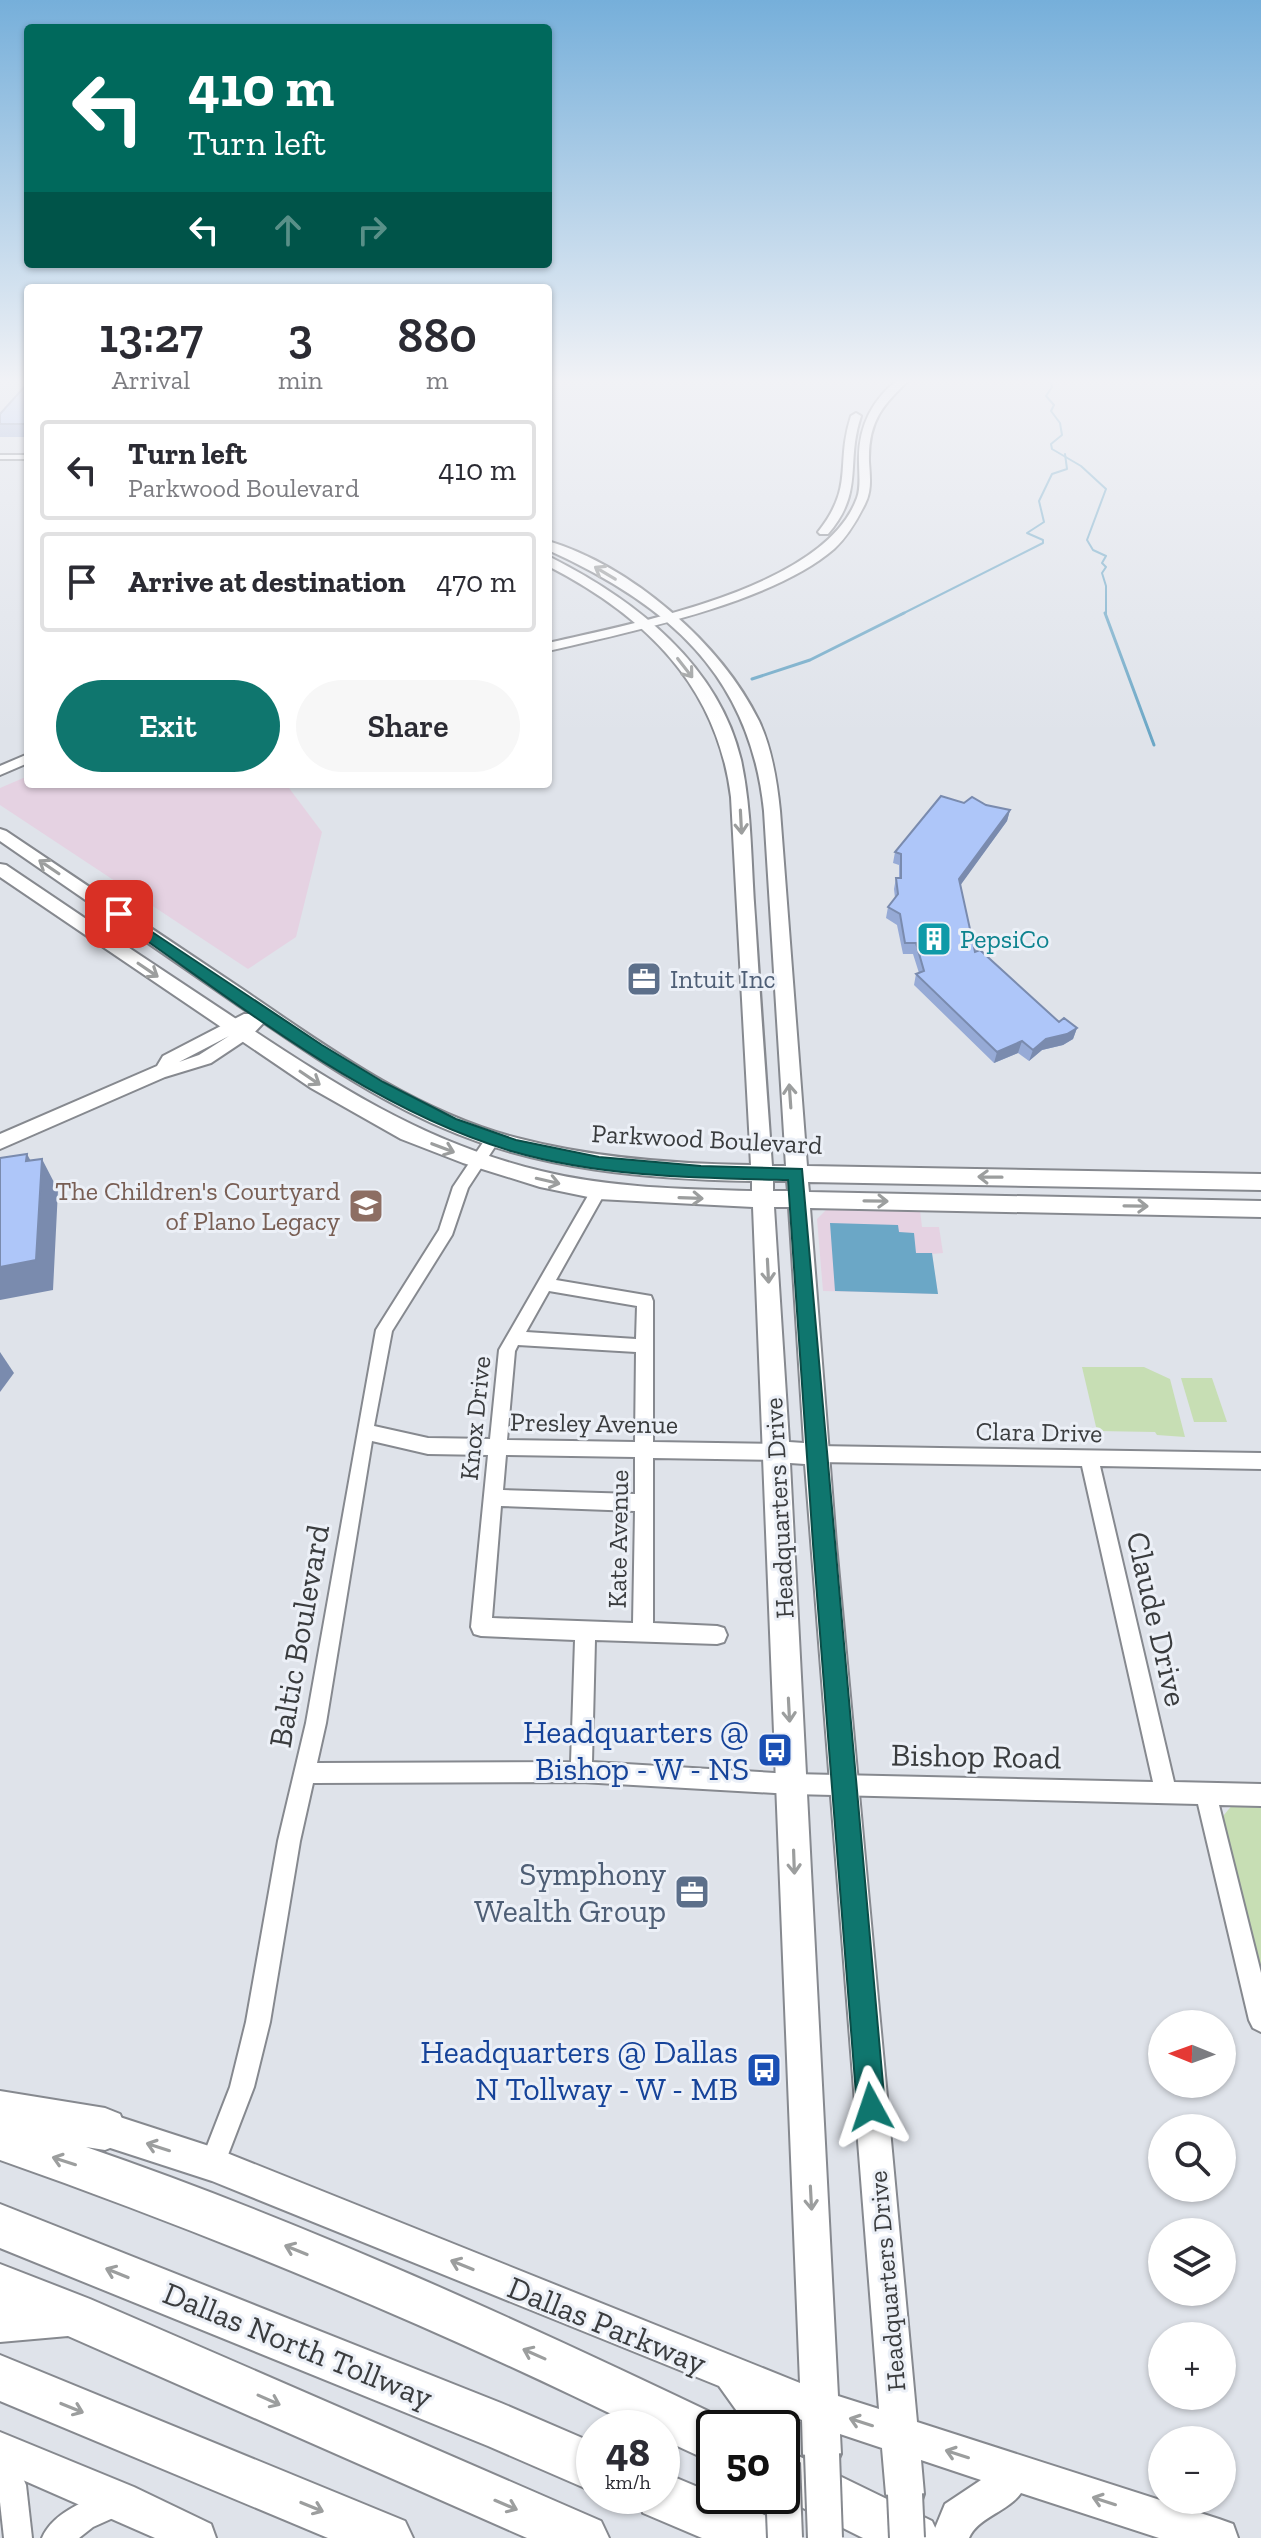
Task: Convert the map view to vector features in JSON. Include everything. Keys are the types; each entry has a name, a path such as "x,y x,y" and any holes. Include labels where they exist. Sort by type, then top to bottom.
{"highway":[{"path":"0,2112 105,2129"},
{"path":"0,2139 127,2182 340,2267 605,2385 696,2430"},
{"name":"Dallas North Tollway","path":"0,2226 576,2460"},
{"name":"Dallas North Tollway","path":"0,2287 74,2315 584,2538"},
{"path":"0,2319 74,2315"},
{"path":"0,2378 388,2538"},
{"path":"802,2463 932,2522"},
{"path":"680,2504 762,2538"}],"main road":[{"name":"Headquarters Drive","path":"552,547 599,569 650,616 709,701 722,725 735,767 762,1174 820,2409 802,2463 825,2538"},
{"name":"Headquarters Drive","path":"552,563 694,642 733,689 752,722 766,765 772,811 816,1454 901,2436 932,2522 907,2538"},
{"name":"Parkwood Boulevard","path":"0,834 377,1086 450,1123 493,1139 566,1158 609,1165 762,1174 1261,1182"},
{"path":"0,869 373,1117 478,1161 540,1179 598,1191 763,1199 1261,1209"},
{"path":"67,915 97,900"},
{"path":"1068,1178 1075,1205"},
{"path":"776,1452 816,1454"},
{"name":"Dallas Parkway","path":"0,2094 212,2164 820,2409 1219,2538"},
{"path":"730,2375 758,2410"},
{"path":"0,2451 120,2501 197,2538"},
{"path":"932,2522 964,2510 1000,2490 1013,2471"},
{"path":"784,2514 785,2538"}],"street":[{"path":"820,536 843,507 847,496"},
{"path":"552,636 741,596 814,558 840,536 854,517 862,496"},
{"path":"552,646 750,581 809,547"},
{"path":"0,760 24,750"},
{"path":"0,771 24,760"},
{"path":"0,1142 162,1071 179,1070 265,1013"},
{"name":"Baltic Boulevard","path":"212,2164 242,2087 258,2022 289,1841 307,1773 384,1330 446,1231 461,1187 493,1139"},
{"name":"Knox Drive","path":"585,1631 481,1627 507,1350 598,1191"},
{"name":"Kate Avenue","path":"543,1284 645,1301 643,1633"},
{"path":"514,1338 646,1346"},
{"name":"Presley Avenue","path":"365,1432 428,1446 776,1452"},
{"name":"Clara Drive","path":"816,1454 1261,1461"},
{"name":"Claude Drive","path":"1089,1458 1166,1793"},
{"path":"492,1498 645,1503"},
{"path":"581,1772 585,1631 717,1635"},
{"name":"Bishop Road","path":"307,1773 581,1772 792,1784 1261,1795"},
{"path":"1206,1794 1261,2020"},
{"path":"0,2458 12,2485 18,2538"},
{"path":"56,2538 83,2517 120,2501"}],"shaded area":[{"path":"24,778 24,788 289,788 322,832 296,937 248,969 0,805 0,788"},
{"path":"829,1207 920,1210 922,1227 939,1227 943,1253 932,1254 938,1294 823,1291 817,1219"}],"green space":[{"path":"1082,1367 1144,1367 1170,1379 1185,1437 1157,1435 1155,1432 1097,1431"},
{"path":"1181,1378 1212,1378 1227,1422 1194,1422"},
{"path":"1233,1804 1261,1805 1261,1969 1224,1821 1224,1815"}],"water":[{"path":"830,1223 898,1225 899,1232 914,1233 916,1253 932,1253 938,1294 835,1291"}],"building":[{"name":"PepsiCo","path":"941,796 964,803 972,797 986,805 1010,810 959,879 975,952 980,950 1059,1022 1064,1018 1077,1028 1046,1039 1033,1050 1022,1041 997,1052 916,974 924,971 916,943 905,943 900,914 888,907 898,894 896,878 901,878 901,854 895,852"},
{"path":"27,1154 26,1161 42,1159 36,1260 0,1267 0,1158"}],"waterway":[{"path":"900,615 1043,543 1043,540 1027,533 1044,522 1039,501 1041,496"},
{"path":"1103,496 1087,540 1093,550 1106,556 1102,563 1106,567 1102,573 1106,586 1106,615"},
{"path":"900,615 904,613"},
{"path":"1105,613 1154,745"},
{"path":"752,679 810,660 900,615"}],"place":[{"name":"PepsiCo","path":"934,939"},
{"name":"Intuit Inc","path":"644,979"},
{"name":"The Children's Courtyard of Plano Legacy","path":"366,1206"},
{"name":"Headquarters @ Bishop - W - NS","path":"775,1750"},
{"name":"Symphony Wealth Group","path":"692,1892"},
{"name":"Headquarters @ Dallas N Tollway - W - MB","path":"764,2070"}],"route":[{"path":"119,914 316,1048 377,1086 450,1123 514,1145 599,1163 701,1172 796,1174 823,1544 871,2107"}]}
